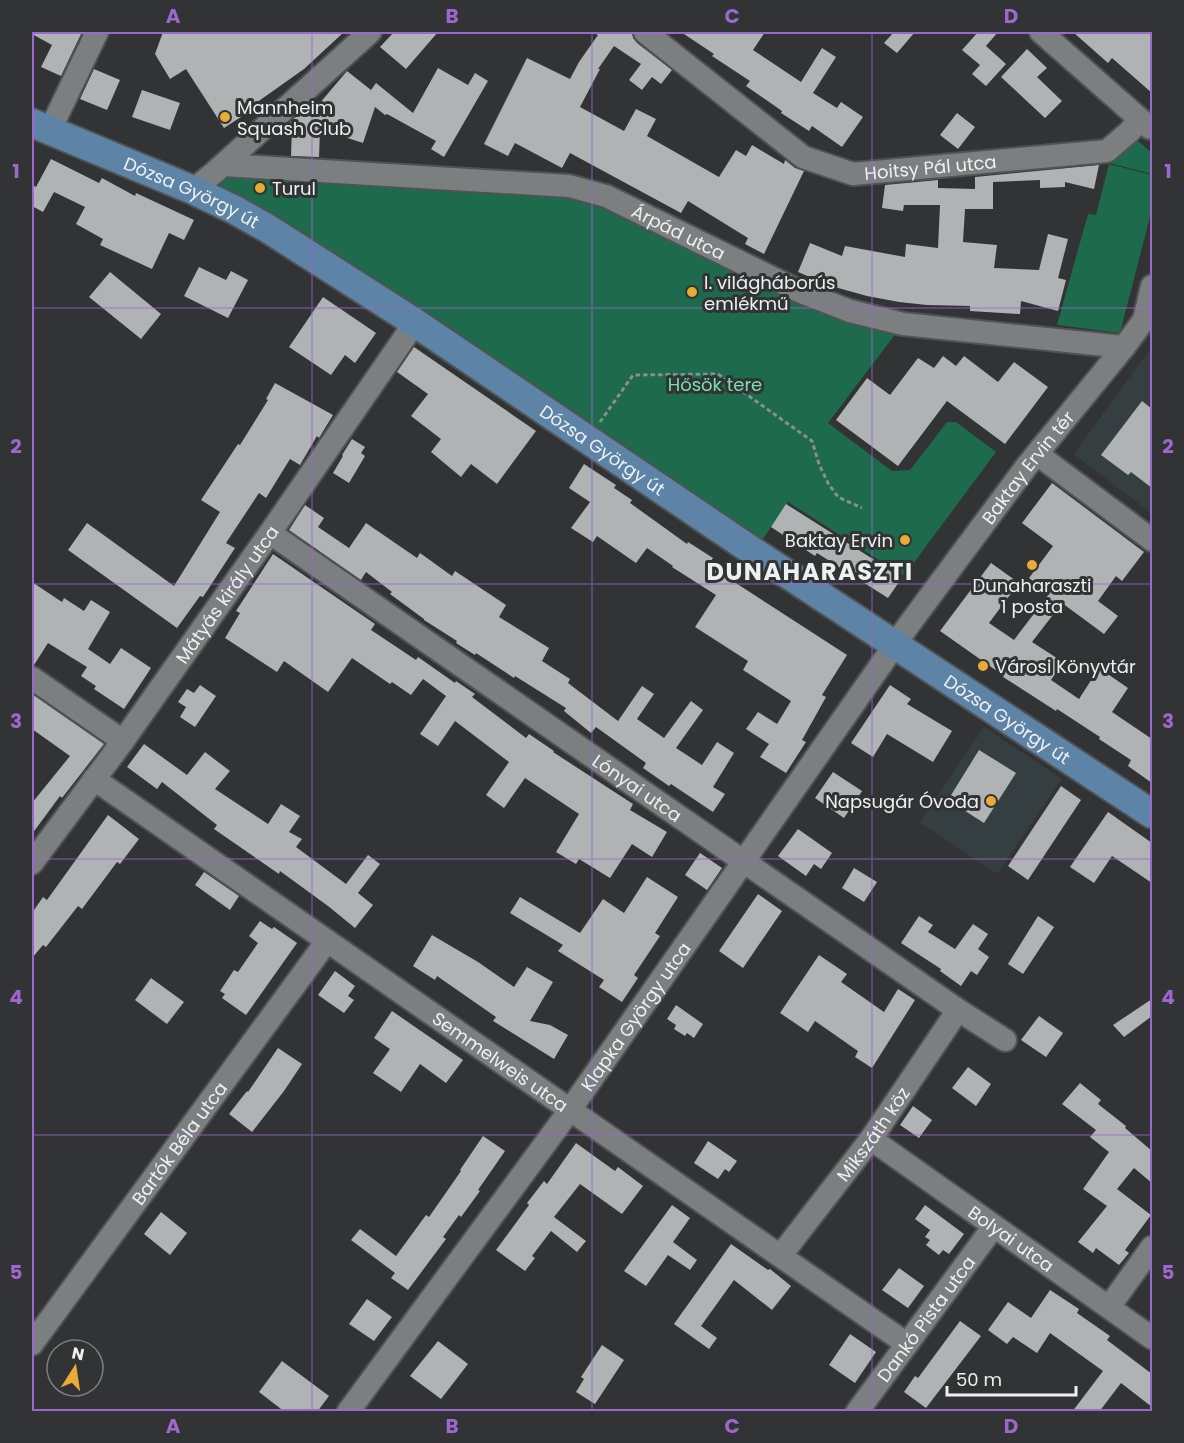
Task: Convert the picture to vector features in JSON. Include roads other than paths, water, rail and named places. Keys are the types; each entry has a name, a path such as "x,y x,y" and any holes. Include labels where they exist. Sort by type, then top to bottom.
{"main road":[{"name":"Dózsa György út","path":"41,126 193,190 267,228 414,322 754,552 1152,814"}],"street":[{"path":"41,126 97,32"},
{"path":"193,190 370,32"},
{"name":"Hoitsy Pál utca","path":"645,32 803,156 853,174 1107,151 1130,132 1146,125"},
{"path":"1041,32 1146,125"},
{"name":"Árpád utca","path":"223,165 569,186 606,196 801,292 850,311 903,324 1124,347"},
{"name":"Baktay Ervin tér","path":"895,645 1037,454 1144,320 1152,286"},
{"name":"Mátyás király utca","path":"32,863 123,741 270,533 414,322"},
{"path":"1037,454 1152,540"},
{"name":"Lónyai utca","path":"270,533 957,1010 1005,1040"},
{"name":"Klapka György utca","path":"348,1412 570,1110 895,645"},
{"path":"32,678 123,741"},
{"name":"Semmelweis utca","path":"94,779 908,1344"},
{"name":"Bartók Béla utca","path":"32,1344 327,941"},
{"name":"Mikszáth köz","path":"781,1255 871,1139 957,1010"},
{"name":"Bolyai utca","path":"871,1139 1152,1338"},
{"name":"Dankó Pista utca","path":"857,1412 994,1226"},
{"path":"1109,1307 1152,1247"}],"place":[{"name":"Mannheim Squash Club","path":"225,117"},
{"name":"Turul","path":"260,188"},
{"name":"I. világháborús emlékmű","path":"692,292"},
{"name":"Baktay Ervin","path":"905,540"},
{"name":"Dunaharaszti 1 posta","path":"1032,565"},
{"name":"Városi Könyvtár","path":"983,666"},
{"name":"Napsugár Óvoda","path":"991,801"}],"district":[{"name":"DUNAHARASZTI","path":"810,571"}],"park label":[{"name":"Hősök tere","path":"715,384"}]}
